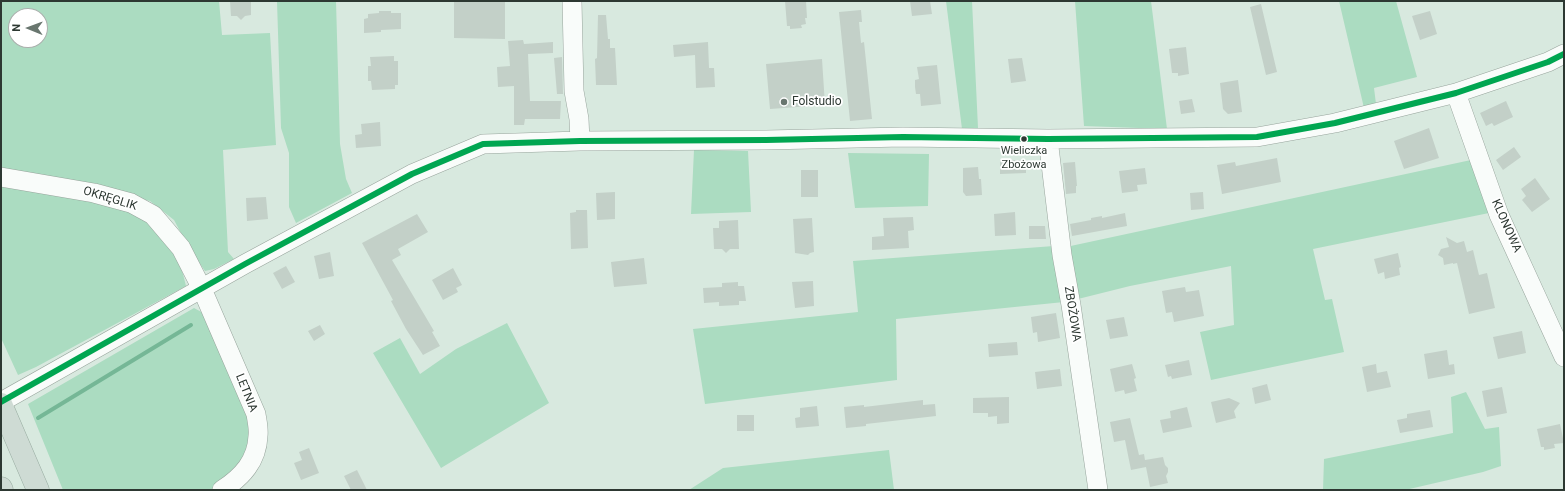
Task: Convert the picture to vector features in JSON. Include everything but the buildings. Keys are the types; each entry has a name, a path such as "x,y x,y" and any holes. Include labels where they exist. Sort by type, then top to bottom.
{"highway":[{"path":"1,403 38,490"}],"street":[{"path":"572,1 574,92 579,119 580,141"},
{"path":"1,403 202,289 412,174 483,144 580,141 766,140 903,137 1048,139 1257,137 1335,123 1456,93 1548,62 1564,54"},
{"name":"KLONOWA","path":"1456,93 1499,215 1564,357"},
{"name":"ZBOŻOWA","path":"1048,139 1061,248 1072,312 1098,490"},
{"name":"OKRĘGLIK","path":"1,176 94,192 131,203 152,215 181,248 202,289"},
{"name":"LETNIA","path":"202,289 256,414 258,436 253,461 236,480 222,490"}],"green space":[{"path":"1,1 219,1 222,35 270,33 276,145 223,150 228,252 234,259 214,269 205,271 189,248 174,220 150,201 101,189 1,173"},
{"path":"277,1 336,1 340,144 346,179 352,193 296,223 289,207 289,153 281,128"},
{"path":"946,1 972,1 978,128 962,129"},
{"path":"1075,1 1151,1 1167,129 1084,126"},
{"path":"1339,1 1396,1 1417,77 1374,88 1376,104 1364,108"},
{"path":"694,150 748,151 751,212 691,214"},
{"path":"848,153 929,154 928,206 855,208"},
{"path":"1471,160 1489,213 1313,249 1325,300 1332,299 1344,352 1211,380 1200,332 1234,325 1231,266 1130,286 1078,299 1066,247"},
{"path":"1,183 138,212 158,230 180,262 186,286 36,367 18,375 1,338"},
{"path":"1054,246 1064,302 896,319 897,380 705,404 693,329 858,312 853,261"},
{"path":"194,308 207,315 251,417 251,448 221,485 212,490 63,490 28,404"},
{"path":"507,323 549,403 441,468 373,353 400,338 420,374 456,349"},
{"path":"1466,392 1485,429 1499,427 1501,466 1483,472 1405,490 1323,490 1324,459 1453,433 1451,397"},
{"path":"889,450 894,490 689,490 723,468"}],"waterway":[{"path":"38,418 191,325"}],"transit line":[{"path":"1,402 245,264 412,174 483,144 580,141 766,140 903,137 1048,139 1257,137 1335,123 1456,93 1548,62 1564,54"}],"place":[{"name":"Folstudio","path":"784,102"},
{"name":"Wieliczka Zbożowa","path":"1024,139"}]}
